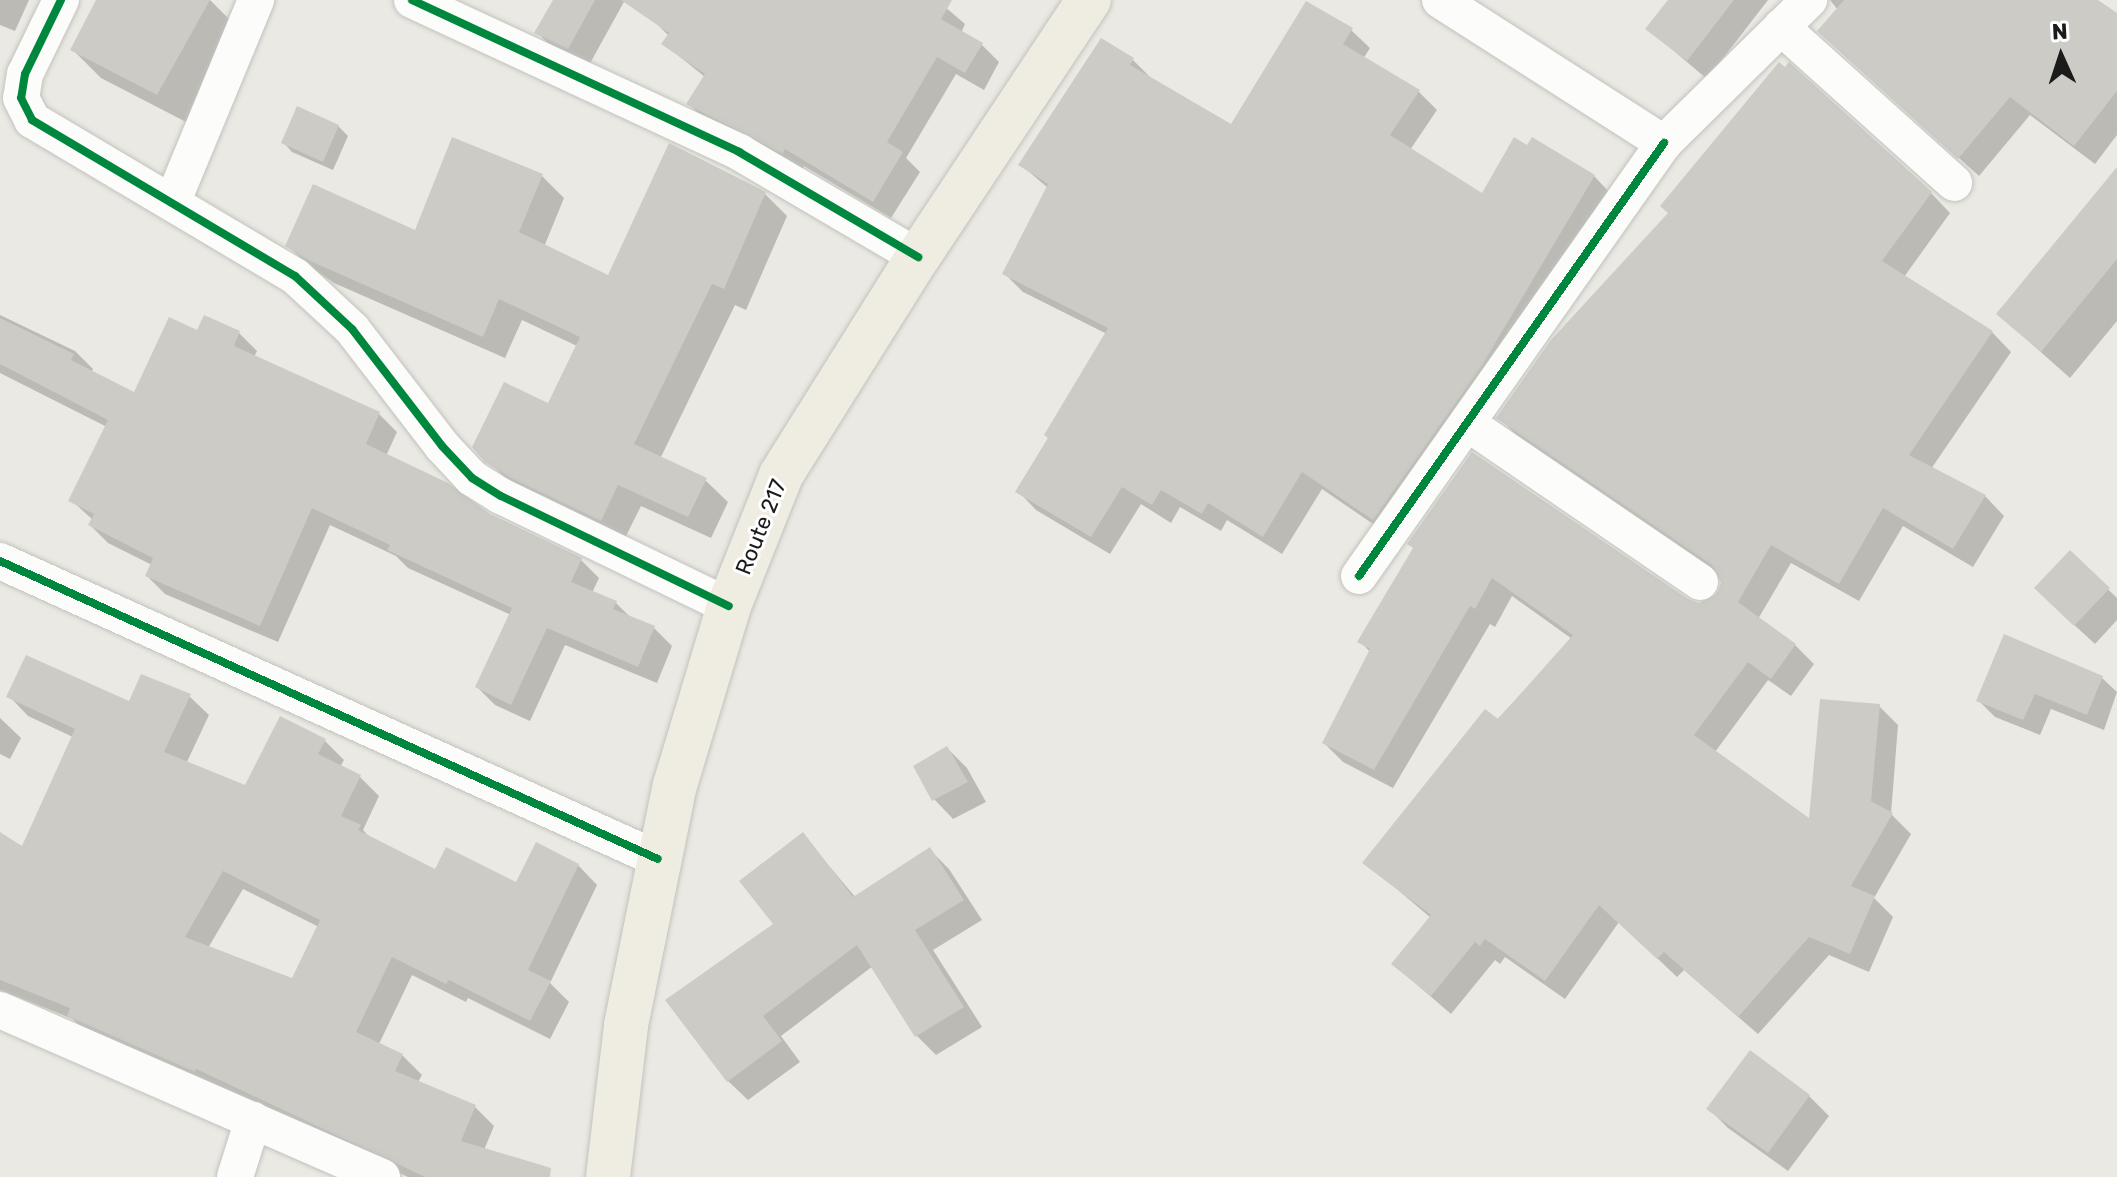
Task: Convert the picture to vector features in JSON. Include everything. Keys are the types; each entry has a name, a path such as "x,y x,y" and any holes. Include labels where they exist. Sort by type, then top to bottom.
{"main road":[{"name":"Route 217","path":"608,1177 626,1025 675,785 729,606 781,475 918,257 1089,0"}],"street":[{"path":"61,0 25,74 21,98 32,120 295,276 352,329 442,446 472,478 501,496 729,606"},
{"path":"172,203 256,0"},
{"path":"412,0 739,152 918,257"},
{"path":"1440,0 1664,143"},
{"path":"1359,576 1664,143 1809,0"},
{"path":"1781,27 1954,183"},
{"path":"1467,423 1700,582"},
{"path":"0,561 658,859"},
{"path":"0,1010 382,1177"},
{"path":"235,1177 253,1120"}],"building":[{"path":"96,0 210,0 157,95 70,50"},
{"path":"553,0 595,0 568,49 534,33"},
{"path":"621,0 952,0 941,19 983,43 965,73 937,57 887,142 903,152 873,202 785,149 783,154 686,104 705,74 661,44 669,33"},
{"path":"1668,0 1734,0 1687,61 1645,29"},
{"path":"1844,0 2098,0 2117,13 2117,91 2074,146 2010,97 1958,159 1817,31"},
{"path":"1306,1 1353,28 1343,44 1420,90 1390,135 1482,193 1514,137 1527,145 1532,137 1595,175 1481,367 1373,520 1302,472 1263,537 1208,503 1202,514 1161,490 1152,505 1122,487 1091,537 1015,492 1048,438 1044,435 1108,328 1002,274 1048,184 1018,165 1101,38 1134,58 1130,65 1231,124"},
{"path":"1779,62 1785,67 1789,62 1932,192 1882,261 1993,331 1909,455 1986,495 1953,549 1883,508 1839,584 1771,545 1738,602 1796,644 1771,679 1748,662 1694,735 1809,818 1820,699 1880,704 1871,801 1893,813 1851,886 1875,896 1850,954 1809,937 1738,1017 1664,952 1657,959 1599,905 1545,981 1485,939 1480,946 1475,942 1431,996 1391,964 1431,915 1362,863 1485,709 1498,719 1573,635 1492,578 1475,609 1470,606 1374,770 1322,743 1370,649 1357,642 1413,548 1407,544 1472,452 1688,599 1699,603 1717,594 1721,583 1712,565 1496,418 1551,340 1668,213 1660,206"},
{"path":"297,106 339,125 323,162 281,143"},
{"path":"452,137 543,174 519,232 608,275 669,143 766,192 724,289 712,284 634,444 707,478 688,517 618,485 601,521 511,478 485,462 472,447 504,382 548,403 580,337 499,299 483,337 310,261 285,246 313,184 415,230"},
{"path":"2117,167 2117,259 2041,352 1996,314"},
{"path":"204,315 240,331 234,346 380,412 366,444 448,483 490,514 582,558 571,582 617,601 613,609 655,626 638,667 547,628 511,705 475,687 512,608 387,550 390,545 312,508 260,626 145,576 153,558 88,525 94,514 68,501 108,420 0,364 0,318 74,354 71,360 134,392 169,317 197,330"},
{"path":"2070,550 2110,588 2074,626 2034,588"},
{"path":"2004,634 2103,676 2087,715 2035,694 2023,720 1976,701"},
{"path":"26,655 129,701 141,674 191,694 164,752 245,785 280,716 326,739 318,754 361,775 341,816 361,825 358,830 435,869 446,847 516,882 536,842 579,864 528,970 551,981 530,1021 449,980 446,984 392,957 356,1032 403,1054 395,1071 476,1105 461,1141 551,1168 550,1177 425,1177 196,1069 195,1072 67,1016 70,1008 0,980 0,832 22,846 75,729 6,697","holes":["223,871 320,920 292,978 185,937"]},
{"path":"947,746 968,782 932,801 913,766"},
{"path":"803,832 853,897 930,847 964,900 915,930 964,1007 915,1037 857,945 763,1016 782,1041 727,1082 665,1000 773,924 739,881"},
{"path":"1750,1050 1810,1095 1768,1153 1706,1109"}],"cycle path":[{"path":"61,0 25,74 21,98 32,120 295,276 352,329 442,446 472,478 501,496 729,606"},
{"path":"412,0 739,152 918,257"},
{"path":"1359,576 1664,143"},
{"path":"0,561 658,859"}]}
